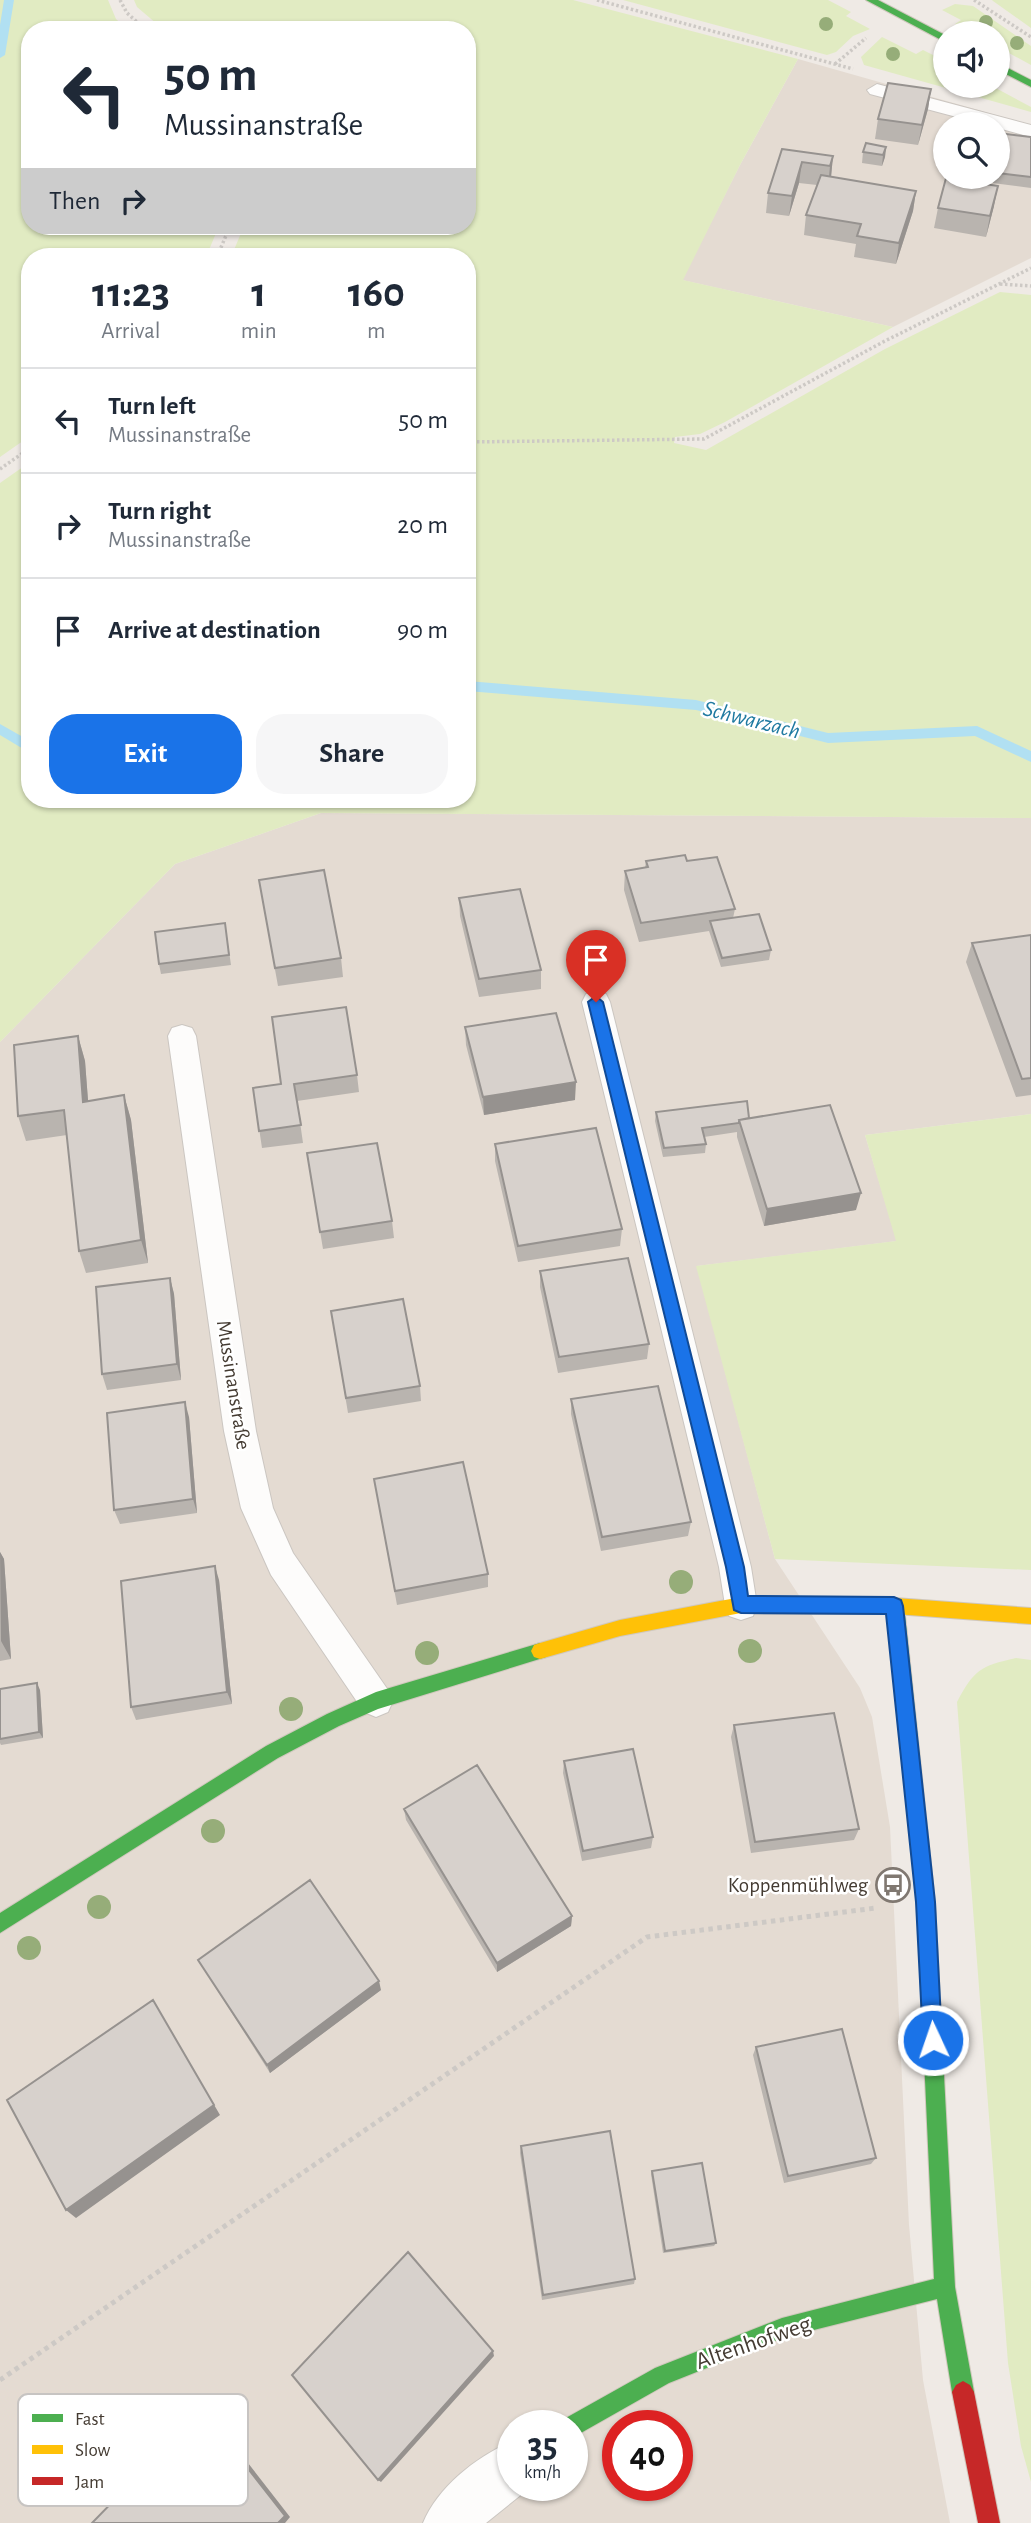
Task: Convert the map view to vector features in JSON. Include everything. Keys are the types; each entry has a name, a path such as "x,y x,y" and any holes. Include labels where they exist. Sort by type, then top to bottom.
{"street":[{"path":"871,0 933,33"},
{"path":"1010,73 1031,84"},
{"path":"0,1924 272,1752 333,1720 376,1701 620,1628 741,1605 894,1606 1031,1616"},
{"path":"894,1606 926,1902 945,2287 973,2452 989,2523"},
{"name":"Altenhofweg","path":"588,2418 662,2375 782,2328 945,2287"},
{"path":"450,2523 497,2481"}],"lane":[{"path":"877,90 1031,131"},
{"path":"596,1002 735,1567 741,1605"},
{"name":"Mussinanstraße","path":"182,1036 240,1431 257,1508 282,1564 376,1701"}],"path":[{"path":"120,0 127,13 136,21"},
{"path":"597,0 835,64 867,37"},
{"path":"974,0 1031,37"},
{"path":"476,442 704,439 883,342 1031,268"},
{"path":"1000,284 1031,286"},
{"path":"0,469 21,454"},
{"path":"0,2380 647,1937 926,1902"}],"shaded area":[{"path":"798,59 985,112 933,112 933,189 1010,189 1010,119 1031,125 1031,258 893,327 682,280"},
{"path":"321,813 1031,818 1031,1114 865,1135 897,1241 697,1266 775,1559 860,1688 872,1717 890,1827 909,2225 923,2380 950,2523 0,2523 0,1042 175,864"}],"green space":[{"path":"0,0 108,0 118,21 21,21 21,235 215,235 210,248 21,248 21,442 0,457"},
{"path":"134,0 573,0 798,59 740,165 683,280 893,327 725,422 700,434 675,437 674,443 706,450 885,349 1000,292 1031,295 1031,818 321,813 175,864 0,1042 0,483 21,468 21,808 476,808 476,248 235,248 240,235 476,235 476,21 153,21 137,7"},
{"path":"623,0 828,0 851,12 846,16 870,29 853,36 836,52 827,55"},
{"path":"1031,0 1031,28 993,1"},
{"path":"955,4 973,6 995,21 960,21 942,10"},
{"path":"1010,32 1031,46 1031,65 1010,54"},
{"path":"882,37 916,54 923,50 933,55 933,84 864,65 861,57"},
{"path":"1010,96 1031,107 1031,112 981,98 1010,98"},
{"path":"1031,1114 1031,1570 775,1559 696,1266 896,1241 865,1135"},
{"path":"1016,1658 1031,1660 1031,2482 1021,2446 1008,2363 957,1702 979,1671"}],"building":[{"path":"888,83 931,89 922,125 878,119"},
{"path":"1010,134 1031,137 1031,177 1010,174"},
{"path":"866,143 886,147 883,155 863,152"},
{"path":"782,149 833,156 830,166 802,162 792,196 768,193"},
{"path":"821,175 916,191 899,243 857,236 861,224 806,215"},
{"path":"943,189 997,189 990,216 938,208"},
{"path":"685,855 687,861 717,857 735,909 641,923 625,871 648,867 646,861"},
{"path":"324,870 341,958 275,968 259,880"},
{"path":"520,889 541,970 479,979 459,898"},
{"path":"759,914 771,950 722,958 710,921"},
{"path":"225,923 229,955 159,964 155,932"},
{"path":"1031,935 1031,1078 1022,1079 972,943"},
{"path":"346,1007 357,1075 294,1084 301,1125 259,1131 253,1088 281,1084 272,1017"},
{"path":"556,1013 576,1082 483,1097 465,1027"},
{"path":"78,1036 83,1102 124,1095 141,1240 79,1251 64,1110 18,1116 14,1045"},
{"path":"747,1101 749,1118 739,1120 739,1123 702,1128 706,1144 664,1148 656,1112"},
{"path":"830,1105 861,1193 767,1209 739,1120"},
{"path":"596,1128 622,1229 518,1246 495,1144"},
{"path":"377,1143 392,1221 320,1232 307,1153"},
{"path":"628,1258 649,1344 559,1357 540,1271"},
{"path":"170,1278 177,1364 102,1374 96,1287"},
{"path":"403,1299 420,1386 346,1398 331,1311"},
{"path":"658,1386 691,1522 602,1537 571,1399"},
{"path":"185,1402 193,1499 114,1510 107,1413"},
{"path":"463,1462 488,1574 395,1591 374,1479"},
{"path":"215,1566 227,1692 131,1707 121,1581"},
{"path":"37,1683 39,1732 0,1739 0,1689"},
{"path":"834,1713 859,1829 755,1842 734,1725"},
{"path":"633,1749 653,1837 583,1851 564,1761"},
{"path":"477,1765 572,1916 497,1963 404,1809"},
{"path":"310,1880 379,1981 267,2065 198,1960"},
{"path":"153,2000 214,2105 66,2210 7,2100"},
{"path":"842,2029 876,2158 788,2176 756,2047"},
{"path":"610,2131 635,2279 543,2295 521,2146"},
{"path":"702,2163 716,2243 665,2251 652,2171"},
{"path":"408,2252 493,2351 378,2480 292,2375"},
{"path":"248,2469 285,2516 278,2523 92,2523 109,2506 248,2506"}],"waterway":[{"path":"0,55 9,0"},
{"name":"Schwarzach","path":"476,687 696,705 828,738 977,731 1031,757"},
{"name":"Schwarzach","path":"0,729 21,742"}],"traffic: fast":[{"path":"871,0 933,33"},
{"path":"1010,73 1031,84"},
{"path":"895,1606 926,1902 945,2287 963,2392"},
{"path":"0,1924 272,1752 333,1720 376,1701 540,1651"},
{"path":"588,2418 662,2375 782,2328 945,2287"}],"traffic: slow":[{"path":"540,1651 620,1628 741,1605 895,1606 1031,1616"}],"traffic: jam":[{"path":"963,2392 989,2523"}],"place":[{"name":"Koppenmühlweg","path":"893,1885"}],"route":[{"path":"596,1002 735,1567 741,1605 894,1606 926,1902 933,2040"}]}
